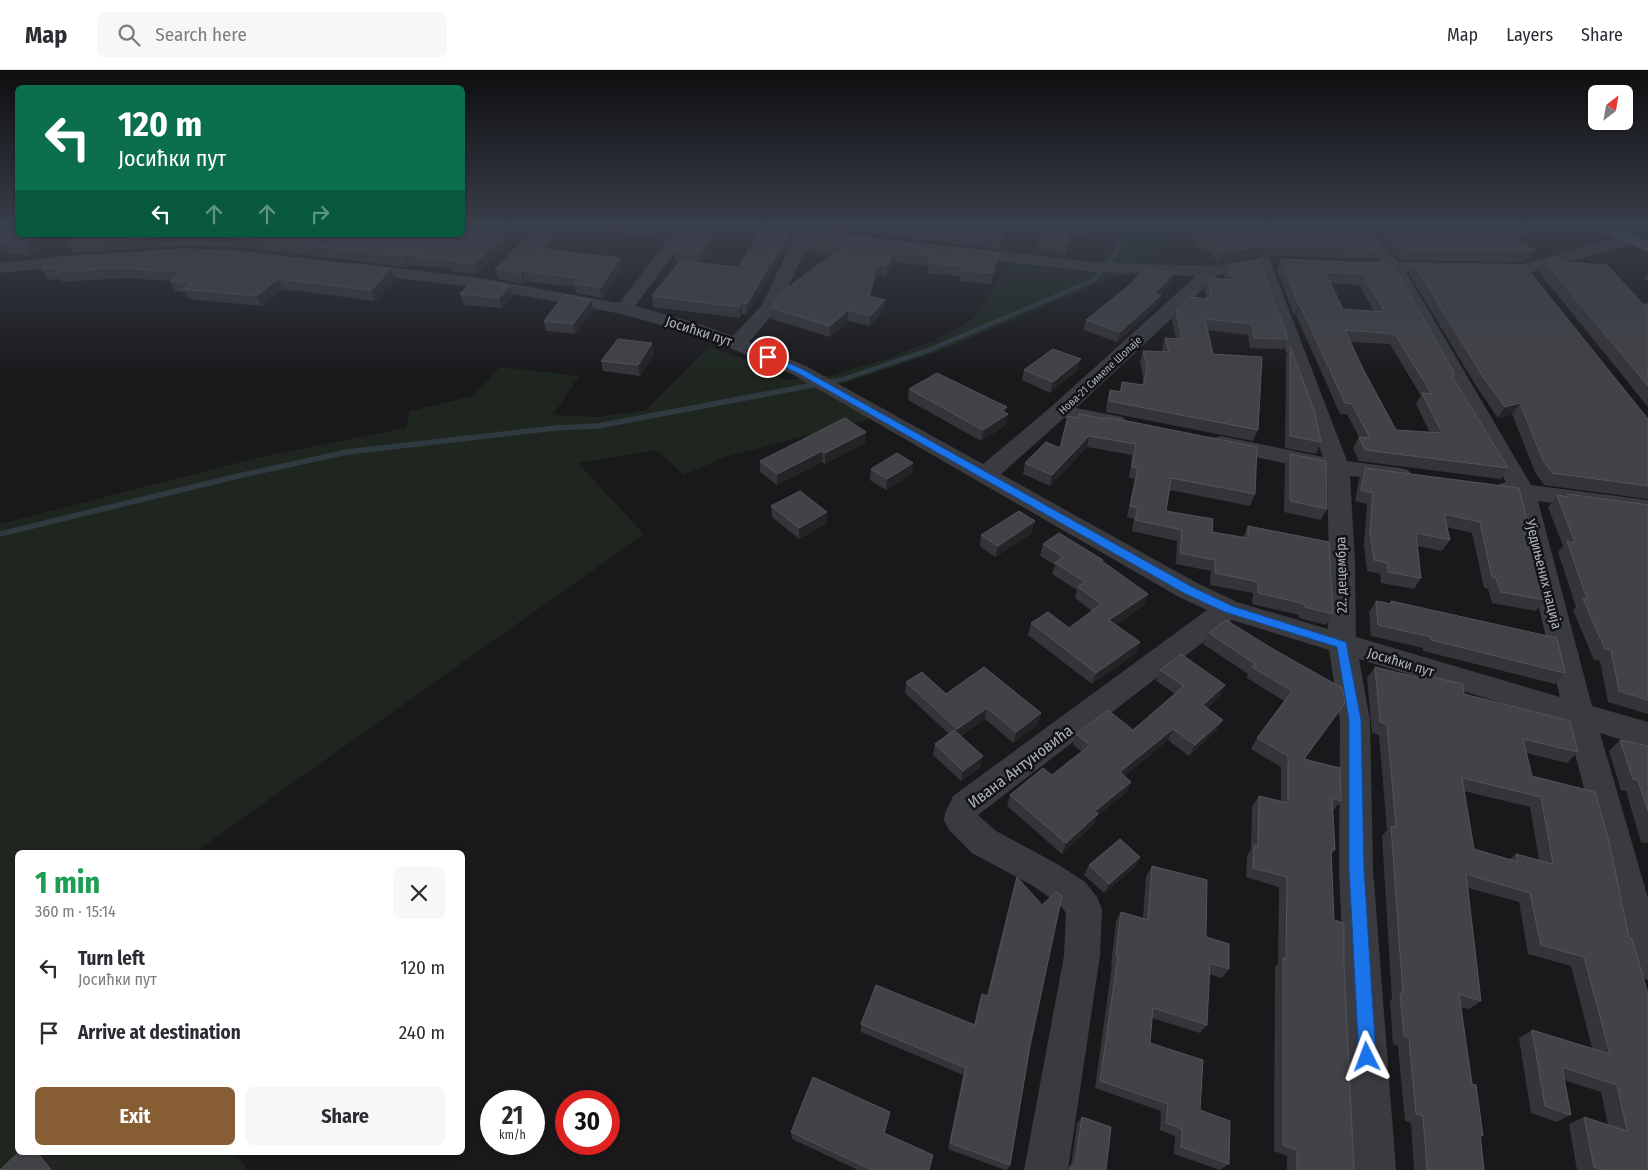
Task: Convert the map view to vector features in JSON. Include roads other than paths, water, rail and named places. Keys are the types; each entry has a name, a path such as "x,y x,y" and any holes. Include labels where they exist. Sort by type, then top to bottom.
{"street":[{"name":"Јосићки пут","path":"416,275 481,283 624,309 689,326 799,370 1188,590 1228,609 1342,645 1648,735"},
{"path":"481,283 489,275"},
{"path":"624,309 649,275"},
{"path":"737,344 770,306 784,275"},
{"name":"Нова-21 Симеле Шолаје","path":"985,475 1060,411 1208,275"},
{"name":"22. децембра","path":"1274,275 1338,467 1342,564 1342,645 1355,720 1356,869 1374,1170"},
{"name":"Уједињених нација","path":"1398,275 1492,434 1522,491 1580,716 1648,962"},
{"path":"1519,275 1532,275"},
{"path":"1060,411 1136,426"},
{"path":"1203,439 1338,467 1426,479"},
{"path":"1484,486 1648,508"},
{"name":"Ивана Антуновића","path":"1046,1170 1082,956 1084,910 1073,894 1047,876 984,842 961,820 960,813 965,806 1228,609"}],"waterway":[{"path":"822,383 844,379 929,350 1094,280 1098,275"},
{"path":"0,534 238,476 347,452 555,428 598,426 829,382"}]}
